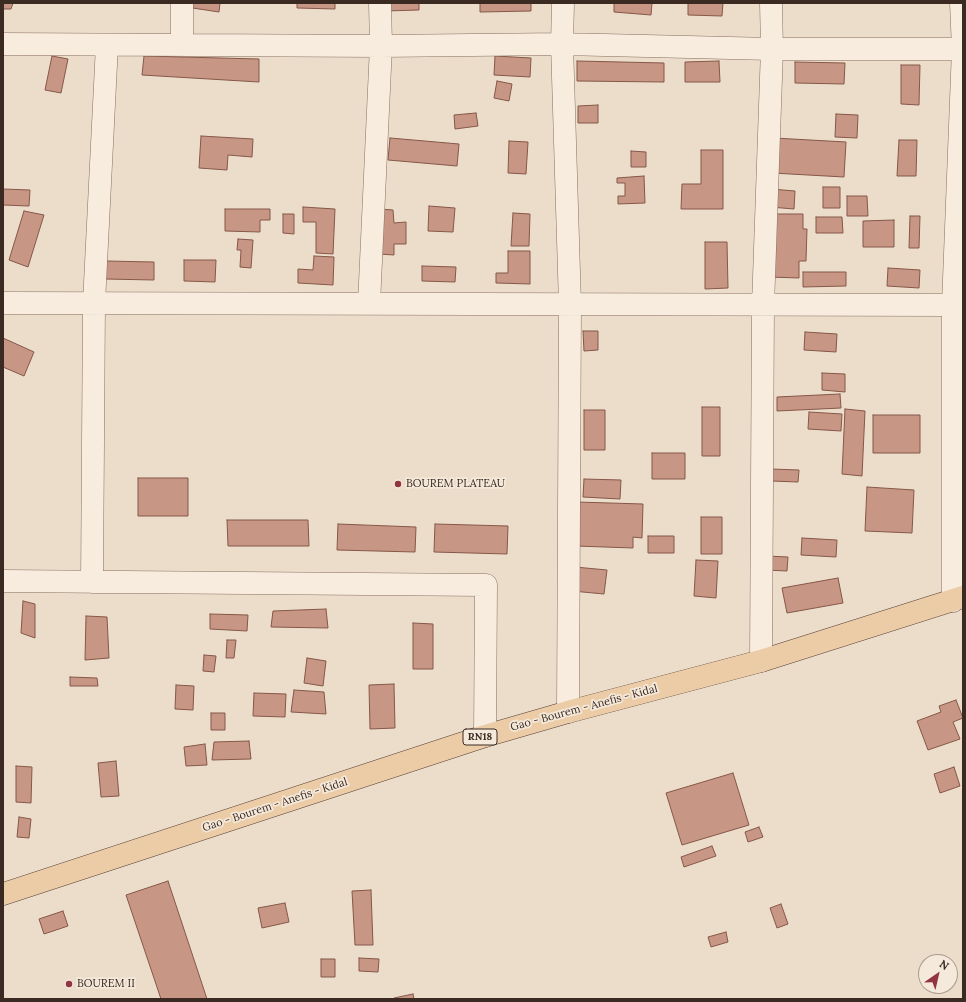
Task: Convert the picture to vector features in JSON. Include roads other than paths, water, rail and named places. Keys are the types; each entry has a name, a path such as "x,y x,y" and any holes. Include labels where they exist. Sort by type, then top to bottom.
{"main road":[{"name":"Gao - Bourem - Anefis - Kidal","path":"3,894 485,736 568,712 761,661 958,599"}],"street":[{"path":"182,3 182,45"},
{"path":"369,304 381,46 380,3"},
{"path":"563,3 562,44 570,305 568,712"},
{"path":"761,661 763,306 772,49 771,3"},
{"path":"958,599 953,305 963,49 962,3"},
{"path":"3,44 381,46 562,44 772,49 963,49"},
{"path":"92,582 94,303 107,44"},
{"path":"3,303 763,306 953,305"},
{"path":"3,581 486,585 485,736"}],"place":[{"name":"BOUREM PLATEAU","path":"398,484"},
{"name":"BOUREM II","path":"69,984"}]}
